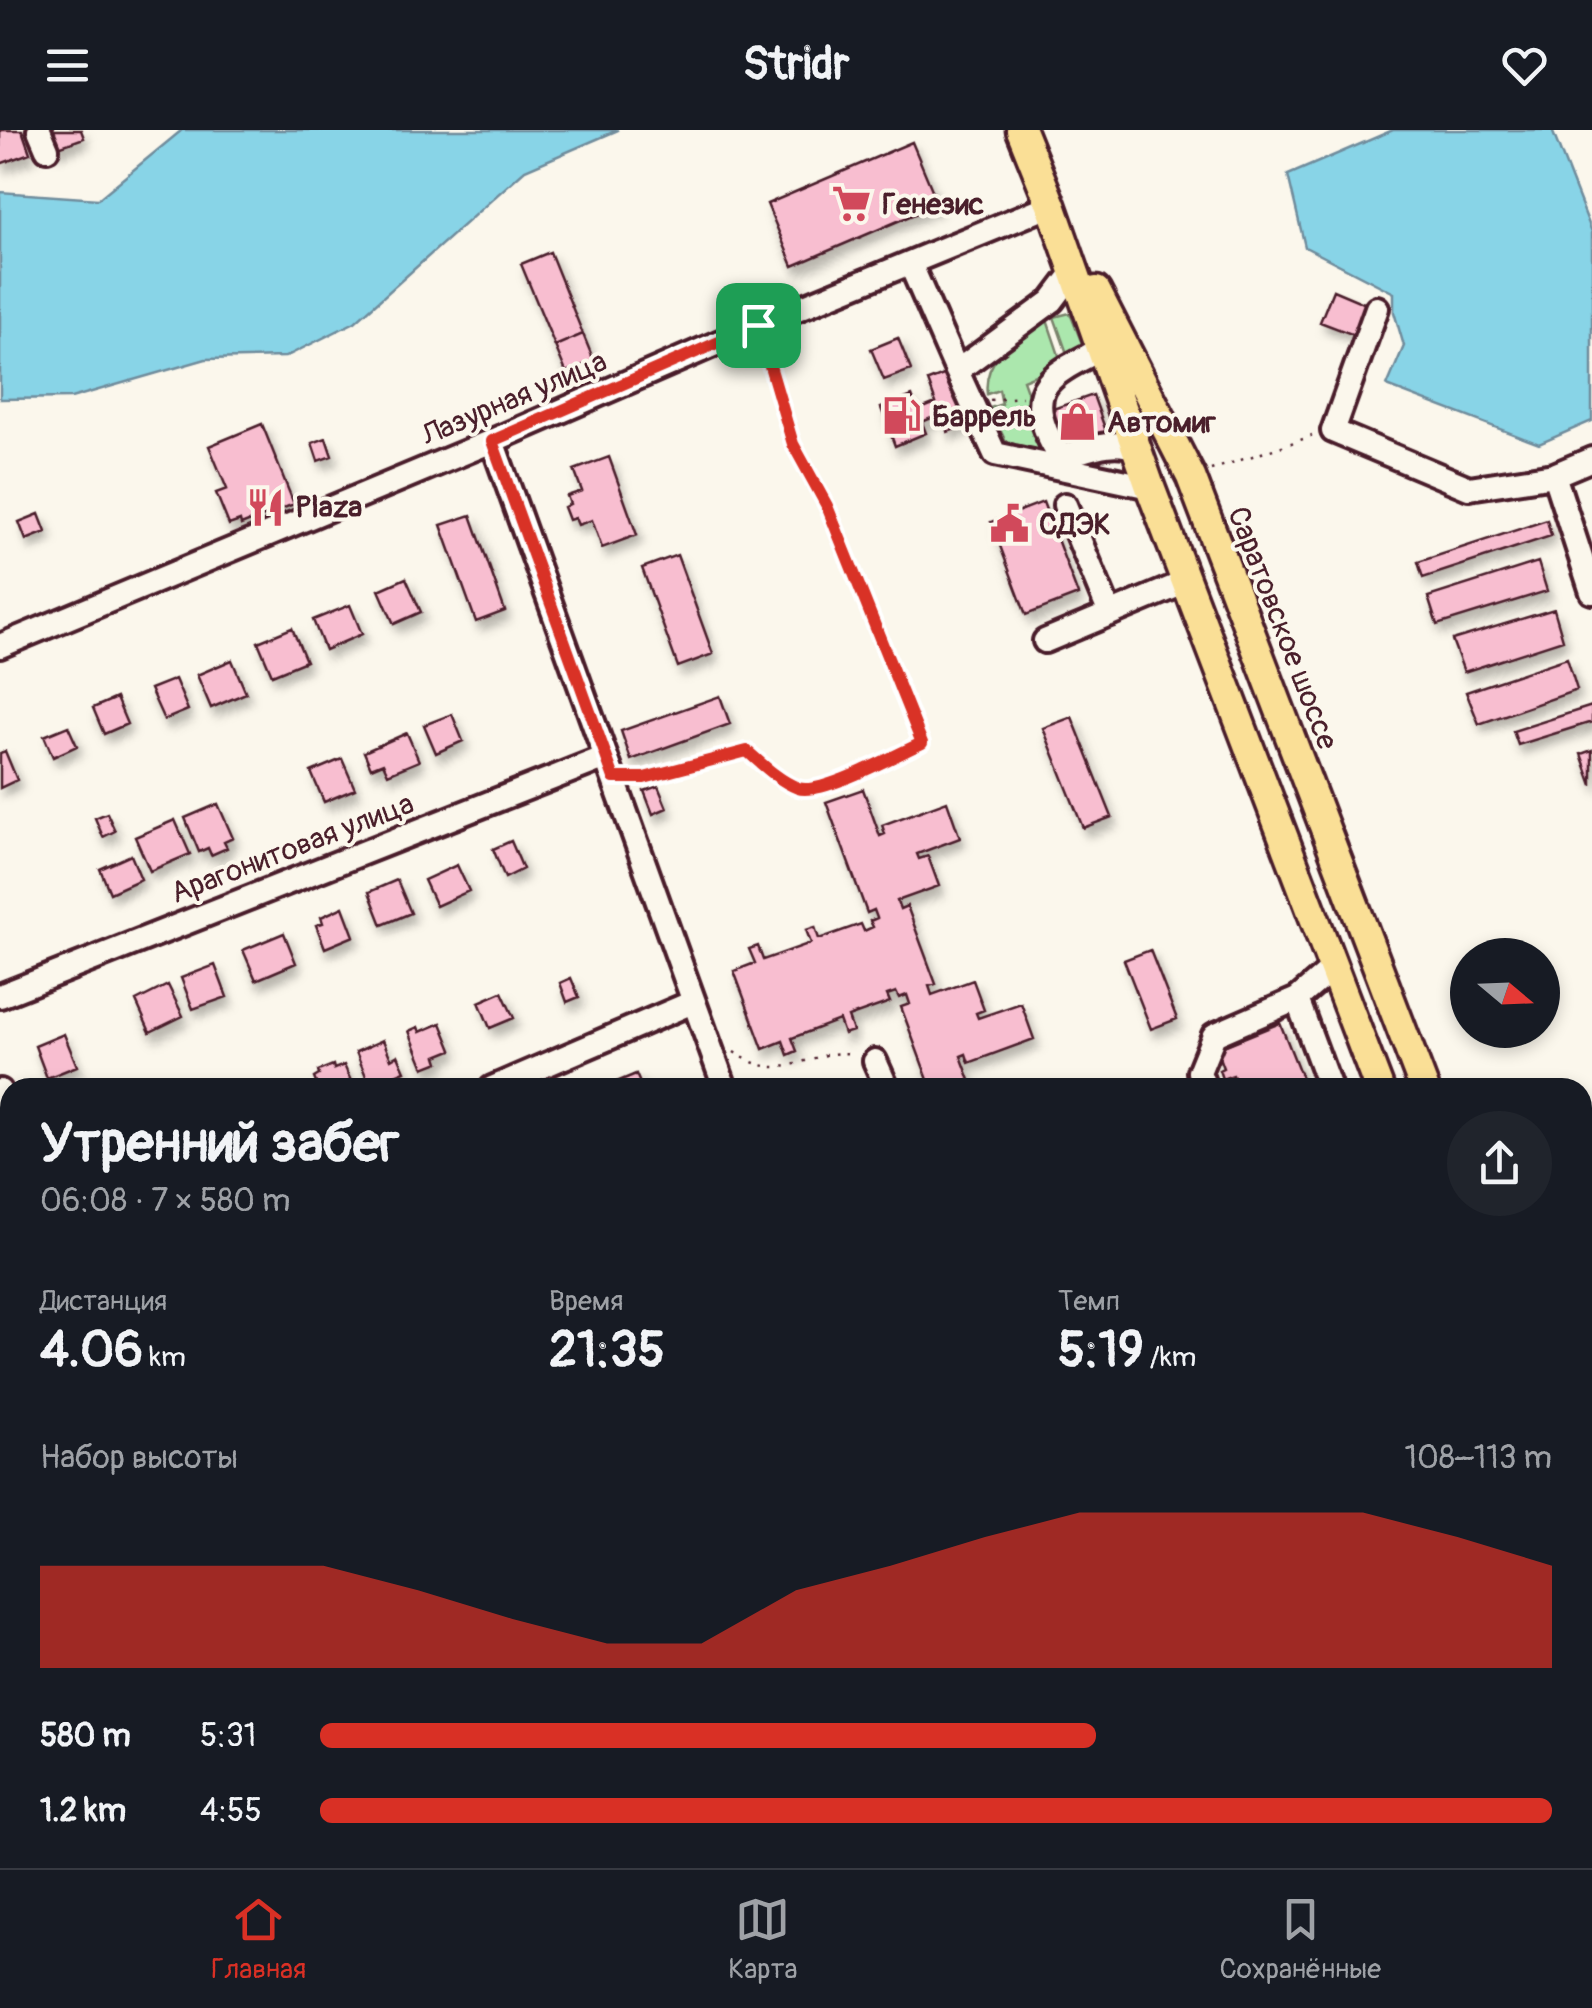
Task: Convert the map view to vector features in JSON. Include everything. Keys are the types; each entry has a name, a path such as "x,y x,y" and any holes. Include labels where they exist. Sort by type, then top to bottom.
{"main road":[{"name":"Саратовское шоссе","path":"1021,130 1112,348 1150,488 1375,1078"},
{"name":"Саратовское шоссе","path":"1051,205 1074,272 1112,348 1191,477 1420,1078"}],"street":[{"name":"Лазурная улица","path":"0,646 1051,205"},
{"path":"910,262 995,454 1150,488"},
{"path":"957,371 1052,301 1074,272"},
{"path":"1376,308 1333,431 1469,488 1554,475 1592,459"},
{"path":"1112,348 1062,371 1038,399 1038,414 1058,453 1065,456 1120,443 1138,448"},
{"path":"492,441 720,1078"},
{"path":"1554,475 1592,592"},
{"path":"1065,505 1110,614"},
{"path":"1045,641 1186,582"},
{"name":"Арагонитовая улица","path":"0,996 610,767"},
{"path":"1201,1078 1199,1072 1214,1035 1297,999 1333,968"},
{"path":"1297,999 1326,1078"},
{"path":"515,1078 693,1002"},
{"path":"875,1061 883,1078"}],"path":[{"path":"610,767 644,778 747,751 802,790 825,785 922,743 827,506 793,444 758,325"},
{"path":"971,404 1002,398 1038,399"},
{"path":"1210,470 1333,431"},
{"path":"712,1055 734,1051 770,1069 850,1052 875,1061"}],"green space":[{"path":"1070,313 1083,346 1069,359 1054,317"},
{"path":"1046,317 1062,364 1023,380 1052,461 1005,440 990,408 1002,404 999,390 987,394 990,369 996,358"}],"water":[{"path":"182,130 618,130 525,170 355,322 285,357 206,359 71,398 0,399 0,192 98,199"},
{"path":"1393,130 1552,130 1592,232 1592,421 1539,444 1387,386 1404,346 1394,312 1394,293 1305,247 1288,175"}],"building":[{"path":"0,130 22,130 30,153 0,164"},
{"path":"47,130 81,130 84,138 53,149"},
{"name":"Генезис","path":"912,142 938,204 793,266 767,204"},
{"path":"550,252 583,334 555,346 521,264"},
{"path":"1333,290 1366,304 1354,335 1320,322"},
{"path":"583,334 594,361 566,372 555,346"},
{"path":"898,338 911,370 884,380 871,349"},
{"path":"946,374 966,425 948,432 941,414 922,422 918,410 936,403 928,381"},
{"name":"Автомиг","path":"1093,395 1107,434 1061,450 1047,411"},
{"name":"Баррель","path":"912,396 926,433 895,446 881,408"},
{"path":"262,424 294,504 241,525 240,521 229,525 216,493 227,489 209,446"},
{"path":"326,438 332,456 318,461 312,443"},
{"path":"609,457 637,535 602,548 592,520 578,525 575,518 569,520 564,507 570,504 567,496 582,491 574,470"},
{"path":"1043,502 1078,595 1026,615 991,522"},
{"path":"39,514 46,532 26,540 19,522"},
{"path":"471,515 505,611 476,622 441,525"},
{"path":"1547,520 1551,536 1423,578 1418,562"},
{"path":"677,555 713,654 678,667 642,568"},
{"path":"1538,562 1547,591 1437,625 1428,597"},
{"path":"406,578 421,612 394,624 379,590"},
{"path":"350,605 362,634 325,650 313,620"},
{"path":"1554,609 1563,640 1464,672 1452,640"},
{"path":"292,628 306,661 272,675 258,642"},
{"path":"1567,658 1577,690 1479,724 1466,692"},
{"path":"232,660 246,693 211,708 197,675"},
{"path":"175,679 188,710 164,720 150,689"},
{"path":"720,696 730,724 631,760 621,731"},
{"path":"116,698 127,724 104,734 93,708"},
{"path":"1592,706 1592,722 1518,745 1513,731"},
{"path":"452,714 463,741 436,753 424,725"},
{"path":"1072,717 1112,817 1083,828 1043,728"},
{"path":"68,726 77,746 53,757 44,736"},
{"path":"407,733 419,761 388,774 383,763 371,768 364,752"},
{"path":"1592,750 1592,785 1581,754"},
{"path":"5,751 17,780 0,788 0,753"},
{"path":"342,759 355,789 324,802 311,772"},
{"path":"658,786 667,808 653,814 644,791"},
{"path":"863,789 880,836 885,834 882,825 947,801 960,838 917,854 919,859 928,856 939,886 897,901 900,909 907,906 936,984 929,986 932,995 973,980 984,1010 976,1013 978,1018 1021,1003 1034,1039 969,1063 966,1054 961,1056 969,1078 927,1078 901,1007 910,1004 907,995 899,998 896,992 887,995 890,1002 848,1017 853,1031 844,1034 839,1020 792,1038 797,1051 788,1055 783,1041 763,1049 734,971 755,963 749,949 758,946 763,960 811,943 806,930 815,927 819,939 861,924 864,931 873,927 870,921 877,918 874,910 867,913 826,802"},
{"path":"218,804 233,838 224,842 227,848 211,855 208,848 199,852 185,818"},
{"path":"107,813 115,831 103,837 95,818"},
{"path":"175,820 190,854 150,871 135,837"},
{"path":"511,841 523,869 505,878 493,849"},
{"path":"131,855 141,879 110,893 100,869"},
{"path":"457,865 469,891 436,906 424,880"},
{"path":"397,880 411,913 382,925 369,892"},
{"path":"343,907 354,936 325,948 316,925 323,923 321,917"},
{"path":"284,933 296,963 256,980 243,950"},
{"path":"1150,950 1177,1019 1151,1029 1124,960"},
{"path":"215,965 227,997 193,1009 181,978"},
{"path":"571,978 579,997 567,1002 560,983"},
{"path":"168,985 183,1016 150,1032 136,1001"},
{"path":"502,992 514,1018 490,1028 479,1002"},
{"path":"441,1023 452,1050 437,1056 439,1062 424,1068 409,1031 418,1027 420,1032"},
{"path":"1280,1023 1302,1078 1222,1078 1219,1070 1223,1068 1216,1049"},
{"path":"64,1034 77,1066 47,1078 35,1046"},
{"path":"383,1040 391,1059 398,1055 405,1071 388,1078 367,1078 356,1052"},
{"path":"344,1065 350,1078 314,1078 318,1071"}],"place":[{"name":"Генезис","path":"852,204"},
{"name":"Баррель","path":"902,416"},
{"name":"Автомиг","path":"1077,422"},
{"name":"Plaza","path":"265,507"},
{"name":"СДЭК","path":"1009,524"}],"route":[{"path":"758,325 793,444 827,506 922,743 825,785 802,790 747,751 644,778 614,778 492,441 758,325"}]}
